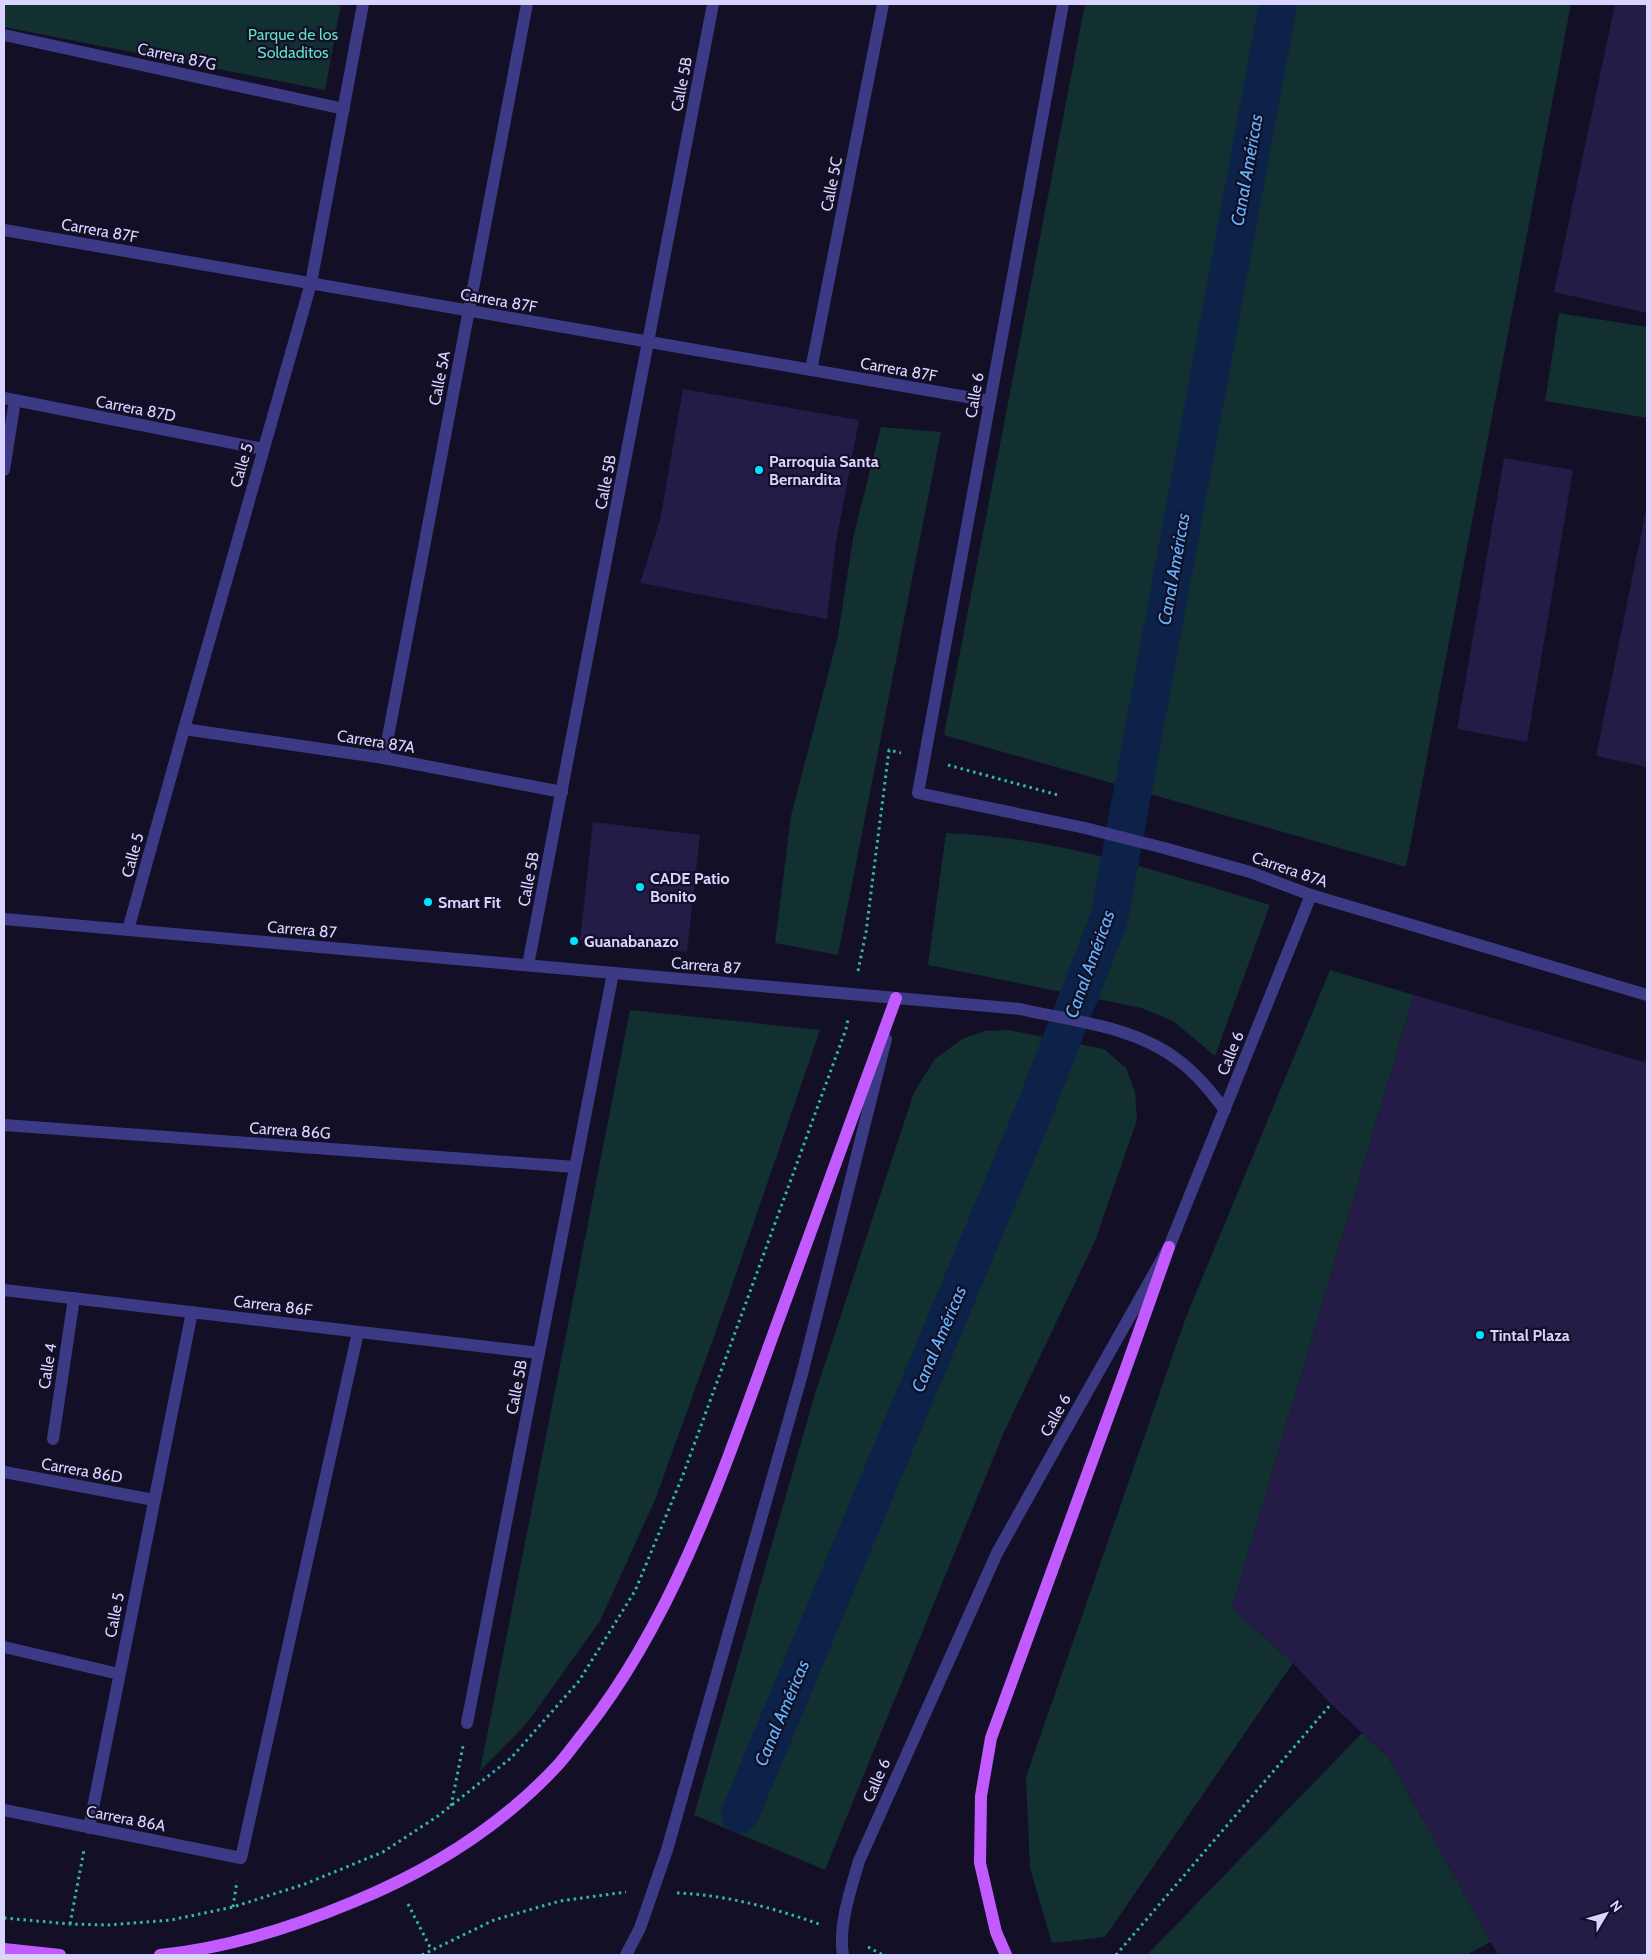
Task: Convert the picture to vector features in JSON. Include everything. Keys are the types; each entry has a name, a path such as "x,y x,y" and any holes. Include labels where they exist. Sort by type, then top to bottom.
{"main road":[{"path":"160,1955 207,1948 252,1938 324,1914 373,1894 446,1855 503,1816 557,1766 611,1698 659,1617 728,1461 896,998"},
{"path":"1006,1955 996,1932 980,1863 981,1796 991,1738 1126,1368 1168,1247"},
{"path":"4,1949 60,1955"}],"street":[{"name":"Calle 5","path":"128,930 311,283 363,4"},
{"name":"Calle 5A","path":"384,758 527,4"},
{"name":"Calle 5B","path":"528,965 713,4"},
{"name":"Calle 5C","path":"811,370 883,4"},
{"name":"Calle 6","path":"918,793 1063,4"},
{"name":"Carrera 87G","path":"4,35 344,109"},
{"name":"Carrera 87F","path":"4,230 990,401"},
{"name":"Carrera 87D","path":"10,399 263,449"},
{"path":"4,470 10,399"},
{"name":"Carrera 87A","path":"184,728 384,758 562,792"},
{"name":"Carrera 87A","path":"918,793 1085,828 1164,848 1250,872 1311,895 1647,995"},
{"name":"Calle 6","path":"843,1955 846,1905 859,1861 997,1553 1168,1247 1311,895"},
{"name":"Carrera 87","path":"4,919 1020,1009 1115,1030 1148,1042 1178,1060 1203,1083 1225,1110"},
{"name":"Calle 5B","path":"467,1723 613,973"},
{"path":"626,1955 640,1928 667,1850 802,1374 896,998"},
{"name":"Carrera 86G","path":"4,1125 575,1168"},
{"name":"Carrera 86F","path":"4,1290 539,1353"},
{"name":"Calle 4","path":"52,1438 74,1298"},
{"name":"Calle 5","path":"89,1828 192,1312"},
{"name":"Carrera 86A","path":"4,1810 241,1858 358,1332"},
{"name":"Carrera 86D","path":"4,1472 154,1500"},
{"path":"4,1647 119,1674"}],"path":[{"path":"4,1918 70,1924 108,1925 171,1920 233,1907 305,1884 383,1852 451,1806 511,1758 579,1681 635,1591 697,1438 846,1029 866,932 890,750"},
{"path":"952,766 1064,796"},
{"path":"1116,1955 1331,1704"},
{"path":"451,1806 467,1723"},
{"path":"70,1924 89,1828"}],"green space":[{"name":"Parque de los Soldaditos","path":"4,4 341,4 325,90 4,27"},
{"path":"1085,4 1571,4 1406,867 944,735"},
{"path":"1559,313 1647,327 1647,418 1545,401"},
{"path":"881,427 941,432 838,955 775,943 791,816 838,636 853,538"},
{"path":"946,833 1028,841 1110,858 1270,905 1215,1056 1173,1021 1142,1008 928,965"},
{"path":"1330,970 1414,995 1232,1608 1293,1663 1105,1937 1052,1943 1030,1868 1026,1777 1186,1317"},
{"path":"630,1010 820,1030 725,1306 655,1500 600,1621 527,1723 480,1771"},
{"path":"1008,1030 1104,1049 1126,1068 1135,1092 1137,1120 1095,1241 1004,1432 825,1870 694,1815 815,1394 914,1092 935,1059 962,1039 984,1031"},
{"path":"1362,1733 1389,1758 1491,1942 1466,1955 1147,1955"}],"building":[{"path":"1615,4 1647,5 1647,313 1554,292"},
{"name":"Parroquia Santa Bernardita","path":"683,389 859,420 836,542 827,619 640,583 660,520"},
{"path":"1504,458 1573,470 1527,742 1457,729"},
{"path":"1647,510 1647,767 1596,756"},
{"name":"CADE Patio Bonito","path":"593,822 700,835 687,952 580,940"},
{"name":"Tintal Plaza","path":"1414,995 1647,1063 1647,1955 1498,1955 1389,1758 1331,1704 1293,1663 1232,1608"}],"waterway":[{"name":"Canal Américas","path":"740,1814 1032,1116 1109,919 1278,4"}],"place":[{"name":"Parroquia Santa Bernardita","path":"759,470"},
{"name":"CADE Patio Bonito","path":"640,887"},
{"name":"Smart Fit","path":"428,902"},
{"name":"Guanabanazo","path":"574,941"},
{"name":"Tintal Plaza","path":"1480,1335"}]}
